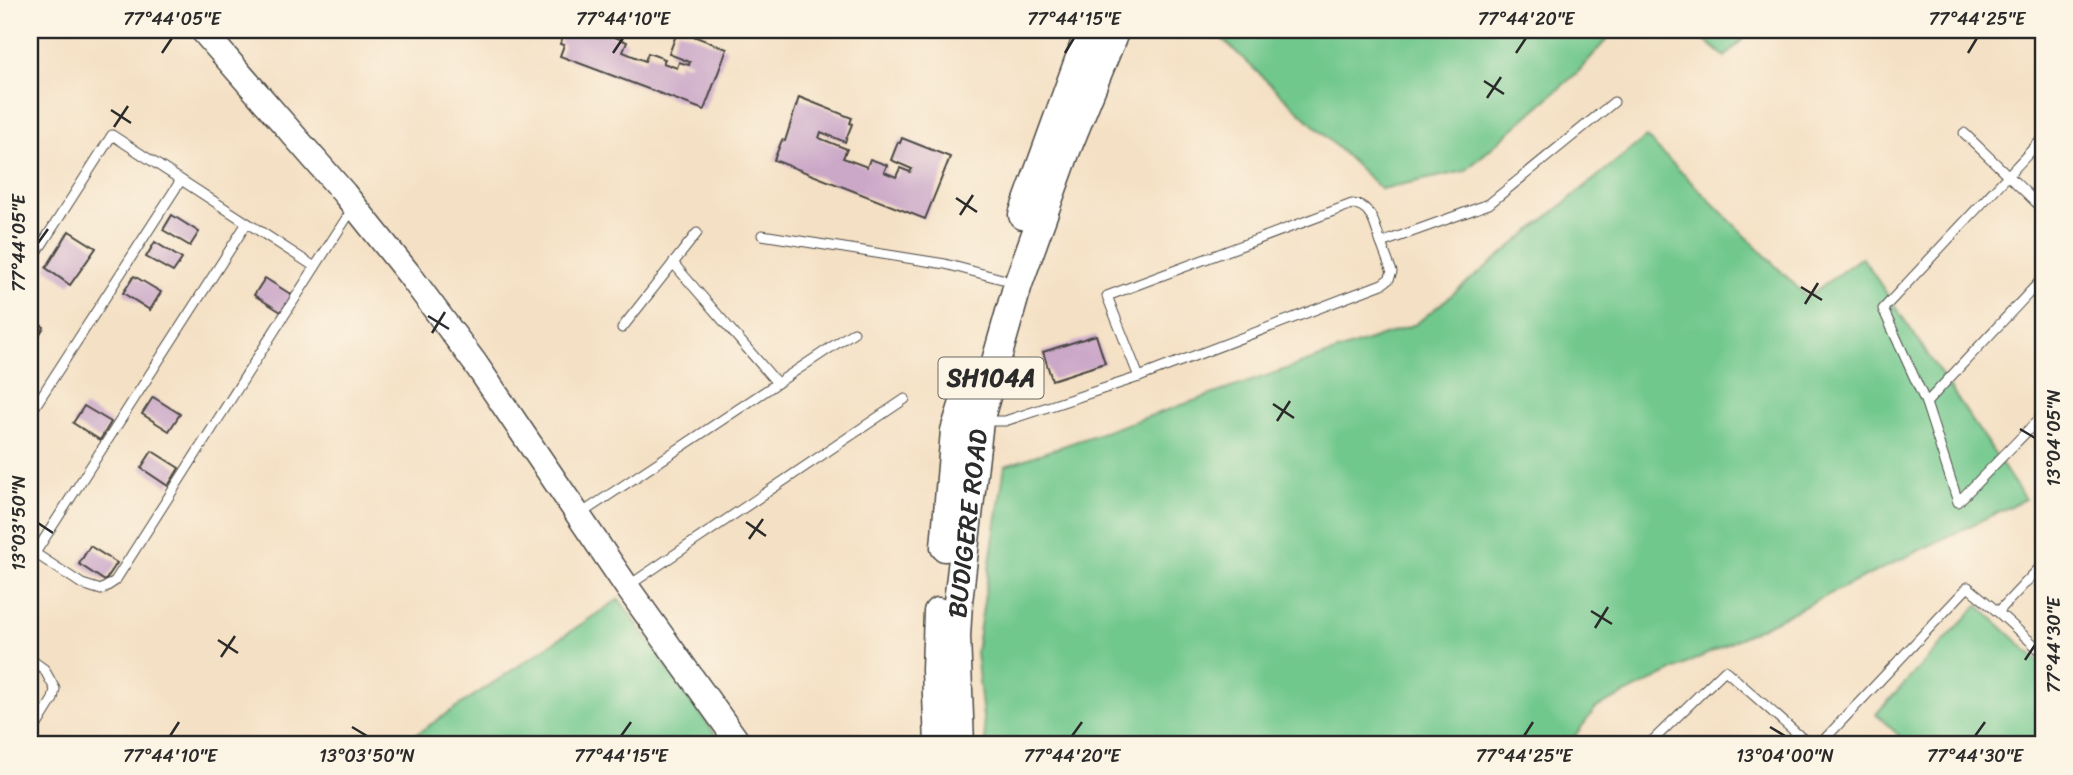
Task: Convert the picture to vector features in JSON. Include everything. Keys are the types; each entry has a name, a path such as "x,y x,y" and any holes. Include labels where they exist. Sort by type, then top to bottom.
{"main road":[{"name":"BUDIGERE ROAD","path":"939,745 937,625 956,431 1045,148 1090,30"},
{"name":"BUDIGERE ROAD","path":"960,745 956,636 979,421 1023,271 1065,153 1115,30"}],"street":[{"path":"202,30 354,206 408,273 475,363 626,587 740,745"}],"lane":[{"path":"1381,243 1489,204 1614,102"},
{"path":"1964,133 2043,209"},
{"path":"30,263 112,135 314,267"},
{"path":"2043,138 1883,309 1926,403 1958,502 2043,415"},
{"path":"30,414 181,180"},
{"path":"979,421 1005,421 1139,377 1382,284 1389,279 1392,272 1368,210 1361,204 1352,204 1107,296 1139,377"},
{"path":"247,223 32,555 82,584 101,590 115,581 354,206"},
{"path":"622,328 697,233"},
{"path":"762,235 945,264 1002,279"},
{"path":"673,263 777,383"},
{"path":"1926,403 2043,278"},
{"path":"578,516 854,332"},
{"path":"626,587 905,399"},
{"path":"1998,612 2043,564"},
{"path":"1819,745 1968,587 2043,653"},
{"path":"30,659 44,669 55,689 30,736"},
{"path":"1648,745 1725,670 1810,745"}],"green space":[{"path":"1213,30 1615,30 1579,71 1465,171 1381,189"},
{"path":"1693,30 1752,30 1725,57"},
{"path":"1646,137 1807,297 1862,257 2025,499 1596,708 1568,745 986,745 976,652 1005,466 1416,324"},
{"path":"619,599 723,745 400,745"},
{"path":"1978,605 2043,665 2043,745 1909,745 1876,714"}],"building":[{"path":"565,30 598,30 627,42 623,52 645,61 648,53 665,59 663,63 677,68 679,62 689,65 690,62 669,54 678,30 727,49 704,110 560,56 564,45 560,44"},
{"path":"799,97 852,118 845,142 821,132 819,138 847,149 843,158 867,167 870,159 887,165 884,172 896,177 900,168 910,172 912,169 891,160 902,138 950,157 925,219 774,160 782,140 785,141"},
{"path":"172,215 199,232 190,246 163,230"},
{"path":"69,231 96,248 70,285 46,268"},
{"path":"155,242 182,259 173,272 146,257"},
{"path":"134,276 161,292 150,310 123,293"},
{"path":"265,278 292,295 281,312 254,295"},
{"path":"30,318 44,327 33,345 30,343"},
{"path":"1096,335 1105,363 1052,380 1043,352"},
{"path":"153,397 180,414 169,431 142,414"},
{"path":"84,406 111,422 100,440 73,423"},
{"path":"152,451 179,468 168,486 141,468"},
{"path":"90,546 117,563 105,581 79,564"}]}
